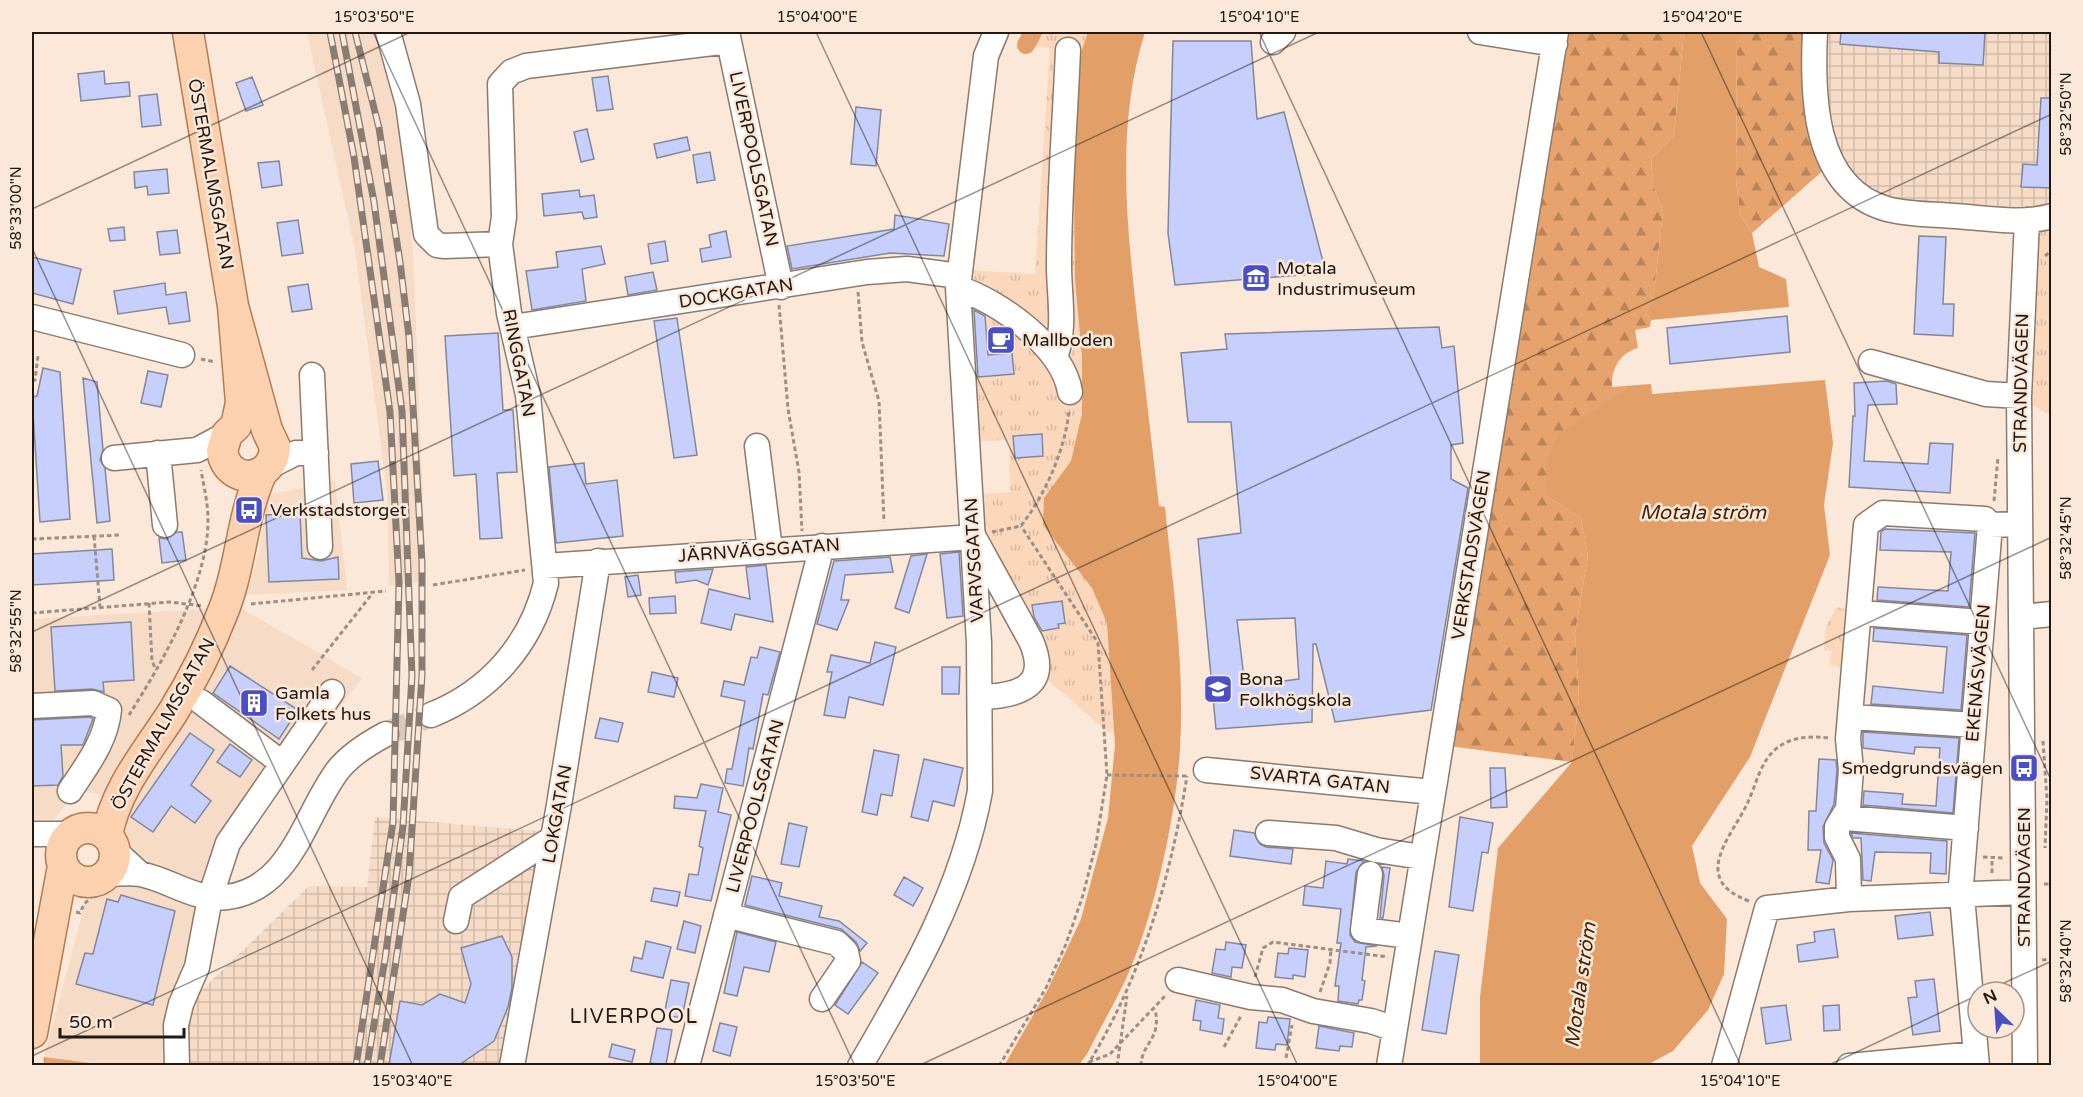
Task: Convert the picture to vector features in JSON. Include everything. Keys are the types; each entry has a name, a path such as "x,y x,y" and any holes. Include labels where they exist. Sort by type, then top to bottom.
{"main road":[{"name":"ÖSTERMALMSGATAN","path":"32,1033 40,993 88,854 106,790 169,692 205,617 231,531 235,496 230,448 241,404 233,306 188,35"},
{"name":"ÖSTERMALMSGATAN","path":"88,854 112,814 121,793 196,673 223,614 239,562 254,488 281,453 233,306"},
{"path":"255,424 281,453 245,477 230,448 255,424"}],"street":[{"path":"388,32 408,104 426,234 437,245 500,244"},
{"name":"VARVSGATAN","path":"860,1065 929,945 958,867 980,791 980,697 974,537 959,282 986,56 996,32"},
{"name":"VERKSTADSVÄGEN","path":"1389,1065 1556,38 1480,32"},
{"path":"1815,32 1813,74 1820,127 1835,168 1854,190 1879,206 1896,210 2027,220 2052,216"},
{"name":"RINGGATAN","path":"431,715 471,696 512,657 542,600 546,584 528,395 513,327 500,244 504,217 500,84 511,72 526,66 728,36"},
{"name":"LIVERPOOLSGATAN","path":"728,36 781,287"},
{"path":"1055,357 1059,346 1061,325 1059,265 1068,50"},
{"name":"STRANDVÄGEN","path":"2025,1065 2032,888 2022,617 2019,396 2027,220"},
{"name":"DOCKGATAN","path":"513,327 857,274 907,269 959,282 1020,324 1038,338 1055,357 1067,376 1070,392"},
{"path":"32,317 182,355"},
{"path":"1871,362 1986,394 2019,396"},
{"path":"312,375 281,453 320,547"},
{"path":"757,446 770,550"},
{"path":"114,458 230,448"},
{"path":"158,453 165,525"},
{"path":"1849,899 1848,859 1838,837 1837,827 1845,818 1851,770 1850,728 1866,525 1882,513 1985,519 1990,525 2020,524"},
{"name":"EKENÄSVÄGEN","path":"1976,1059 1961,894 1990,525"},
{"path":"974,537 1031,641 1037,656 1038,667 1035,678 1026,688 1016,694 980,697"},
{"name":"JÄRNVÄGSGATAN","path":"545,567 598,561 974,537"},
{"name":"LIVERPOOLSGATAN","path":"687,1065 726,915 813,547"},
{"name":"LOKGATAN","path":"512,1065 553,838 598,561"},
{"path":"1860,613 1982,622"},
{"path":"2022,617 2052,614"},
{"path":"177,1065 176,1025 181,1004 197,967 210,898 228,843 332,692"},
{"path":"201,702 282,763"},
{"path":"32,706 93,703 109,710 108,725 99,747 70,791"},
{"path":"1850,728 1974,725"},
{"path":"33,834 210,898 230,897 262,883 278,870 300,839 324,792 340,769 355,754 386,734"},
{"name":"SVARTA GATAN","path":"1197,773 1433,792"},
{"path":"1845,818 1965,828"},
{"path":"1268,833 1336,838 1376,850 1422,857"},
{"path":"456,921 461,897 553,838"},
{"path":"1370,874 1364,930 1408,948"},
{"path":"1724,1065 1767,908 1849,899 2032,888"},
{"path":"726,915 837,943 846,952 849,961 822,999"},
{"path":"1178,980 1395,1029"},
{"path":"1849,1065 1976,1059"}],"path":[{"path":"857,274 862,342 879,401 884,542"},
{"path":"781,287 779,311 788,409 813,547"},
{"path":"32,380 35,380 38,356"},
{"path":"974,537 1021,526 1032,511 1058,458 1067,430 1070,392"},
{"path":"128,717 178,628 200,566 208,522 197,450"},
{"path":"1990,525 1998,453"},
{"path":"999,1065 1046,988 1066,944 1083,895 1096,844 1107,775 1098,643 1021,526"},
{"path":"32,539 121,535"},
{"path":"94,536 100,607"},
{"path":"433,585 545,567"},
{"path":"250,604 386,591"},
{"path":"312,670 372,593"},
{"path":"32,613 188,602"},
{"path":"149,603 152,661 156,670"},
{"path":"1767,908 1742,898 1721,882 1717,874 1719,854 1747,804 1768,756 1779,747 1799,738 1850,728"},
{"path":"1107,775 1197,773 1158,905 1128,993 1117,1065"},
{"path":"2032,888 2052,884"},
{"path":"1224,1047 1251,997 1260,956 1268,944 1280,942 1331,948 1408,948"},
{"path":"1286,1058 1304,1008 1326,974 1331,948"},
{"path":"1088,1064 1103,1058 1118,1047 1155,1009 1178,980"},
{"path":"1088,1064 1128,993"},
{"path":"1142,1065 1141,1060 1156,1035 1158,1022 1155,1009"}],"shaded area":[{"path":"307,32 374,32 390,82 406,175 413,254 426,580 389,586 387,490 355,250"},
{"path":"1811,32 2051,32 2051,209 2041,212 1885,202 1834,161"},
{"path":"335,481 347,590 246,595 259,553 268,495"},
{"path":"239,607 362,678 197,895 175,1065 105,1066 44,1057 85,904 97,895 117,889 134,851 125,840 122,826 98,794 77,791 54,819 32,820 32,619"},
{"path":"375,817 549,832 509,1065 175,1065 166,1025 309,886 367,887"}],"green space":[{"path":"1033,32 1121,32 1102,147 1155,735 1108,732 1043,676 974,527 971,495 1010,492 1009,440 967,442 958,266 982,271 1035,274 1050,48 1026,45"},
{"path":"1557,32 1684,32 1674,135 1651,158 1653,185 1663,211 1653,302 1646,312 1651,320 1650,327 1635,330 1638,348 1626,354 1615,368 1612,387 1625,386 1626,389 1615,397 1547,496 1581,518 1588,556 1575,633 1579,698 1572,762 1441,745"},
{"path":"1737,32 1813,32 1834,161 1752,233 1740,215 1736,179"},
{"path":"2051,209 2051,415 2016,396 2022,215"},
{"path":"1837,607 1845,609 1842,667 1829,665 1832,651 1824,650 1826,626"},
{"path":"44,1057 105,1065 43,1065"}],"water":[{"path":"1088,32 1145,32 1130,104 1126,178 1127,215 1159,506 1165,507 1175,597 1181,688 1178,775 1162,867 1136,956 1087,1054 1079,1065 1004,1066 1048,989 1081,919 1108,818 1115,745 1107,623 1092,588 1043,525 1044,498 1071,461 1082,414 1082,357 1075,279 1073,100 1077,65"},
{"path":"1684,32 1737,32 1736,179 1740,215 1752,233 1759,267 1786,279 1789,307 1651,320 1646,312 1653,302 1663,211 1653,185 1651,158 1674,135"},
{"name":"Motala ström","path":"1825,380 1833,443 1824,505 1830,555 1750,757 1692,846 1700,883 1727,919 1724,974 1708,1010 1673,1051 1647,1065 1480,1065 1480,997 1498,848 1572,762 1579,698 1575,633 1588,556 1581,518 1547,496 1546,464 1558,434 1626,389 1625,386 1651,384 1652,394"}],"building":[{"path":"1841,32 1985,32 1983,65 1939,63 1939,52 1840,44"},
{"path":"1173,41 1251,41 1257,119 1284,112 1326,273 1175,285 1168,233"},
{"path":"104,71 105,84 129,82 130,96 81,101 78,74"},
{"path":"608,76 613,109 597,111 592,78"},
{"path":"252,77 263,105 246,111 236,83"},
{"path":"157,94 161,125 142,127 139,96"},
{"path":"2041,98 2052,98 2052,188 2021,187 2023,164 2037,165"},
{"path":"856,107 881,110 876,166 851,164"},
{"path":"587,129 594,159 581,162 574,132"},
{"path":"687,137 690,150 657,158 654,144"},
{"path":"710,152 715,180 697,183 693,155"},
{"path":"279,161 282,185 262,188 258,163"},
{"path":"167,169 169,193 148,195 147,186 135,188 134,172"},
{"path":"579,190 580,197 594,195 597,217 584,219 582,212 544,216 542,194"},
{"path":"895,215 949,224 944,256 890,253 792,269 787,246 894,229"},
{"path":"298,220 303,253 282,256 277,223"},
{"path":"124,227 125,240 110,241 108,229"},
{"path":"177,230 180,253 160,255 157,232"},
{"path":"726,231 731,257 702,262 700,249 711,247 709,235"},
{"path":"1919,236 1946,237 1943,304 1954,304 1953,336 1914,334"},
{"path":"665,241 668,261 651,264 648,244"},
{"path":"601,246 605,264 582,269 586,301 532,310 526,271 558,267 556,252"},
{"path":"32,257 81,269 73,304 32,293"},
{"path":"653,272 657,290 628,295 625,277"},
{"path":"165,283 166,295 186,292 190,321 169,324 166,307 118,314 114,291"},
{"path":"308,284 312,309 292,312 288,287"},
{"path":"974,310 985,316 988,355 1012,353 1014,374 978,377"},
{"path":"1787,316 1790,352 1670,364 1667,328"},
{"path":"677,318 697,455 674,458 654,321"},
{"path":"1439,327 1442,348 1454,346 1463,443 1451,445 1451,479 1468,488 1431,710 1335,722 1316,644 1313,644 1312,722 1216,729 1198,539 1241,533 1231,422 1188,422 1181,353 1227,349 1225,334","holes":["1295,618 1299,679 1245,686 1237,620"]},
{"path":"498,333 503,410 513,410 517,472 497,473 502,538 480,539 476,474 454,476 445,336"},
{"path":"43,368 60,372 70,519 40,522 32,397 37,396"},
{"path":"148,371 168,375 161,407 141,403"},
{"path":"83,378 97,382 103,450 100,460 105,468 110,521 97,523"},
{"path":"1887,381 1896,384 1897,404 1868,405 1864,461 1928,464 1930,443 1953,444 1950,493 1849,487 1853,416 1855,416 1854,383"},
{"path":"1042,434 1043,456 1015,458 1013,436"},
{"path":"378,461 383,500 354,503 351,464"},
{"path":"584,463 586,484 617,480 623,536 556,543 549,467"},
{"path":"300,513 302,558 321,561 338,557 339,579 269,582 266,515"},
{"path":"1885,529 1975,533 1969,607 1877,600 1878,587 1948,591 1951,552 1880,550 1881,532"},
{"path":"177,532 182,532 186,560 162,563 159,538 167,539"},
{"path":"112,549 114,580 32,585 32,554"},
{"path":"959,552 963,616 947,618 940,554"},
{"path":"927,554 909,613 895,608 911,556"},
{"path":"890,557 893,572 845,575 841,600 849,600 837,630 817,624 834,561"},
{"path":"766,565 773,622 735,614 731,630 701,623 709,589 750,599 746,567"},
{"path":"713,569 708,585 696,580 676,583 675,572"},
{"path":"638,575 641,595 628,597 625,577"},
{"path":"675,596 676,613 650,614 649,598"},
{"path":"1062,601 1065,623 1058,624 1059,628 1042,631 1034,617 1032,605"},
{"path":"131,622 134,680 103,682 104,692 92,689 55,691 51,627"},
{"path":"1874,628 1967,635 1961,710 1871,704 1873,686 1943,693 1947,647 1873,641"},
{"path":"875,642 896,647 883,705 849,697 845,718 824,715 832,672 827,672 831,655 870,663"},
{"path":"760,647 780,652 768,695 763,694 753,749 749,748 743,786 725,783 727,769 732,769 745,701 721,696 724,681 744,685 751,657 757,658"},
{"name":"Gamla Folkets hus","path":"230,666 298,710 279,739 213,693"},
{"path":"942,667 960,667 959,694 942,694"},
{"path":"652,672 678,678 674,697 648,692"},
{"path":"90,717 93,719 83,745 61,745 63,776 58,785 32,786 32,720"},
{"path":"600,718 623,723 618,742 595,738"},
{"path":"1863,732 1959,738 1953,813 1863,805 1864,791 1903,794 1902,804 1936,806 1940,748 1915,747 1914,754 1863,748"},
{"path":"190,733 214,750 191,785 211,801 195,823 171,806 153,832 131,817"},
{"path":"230,744 252,760 240,777 217,762"},
{"path":"874,750 899,755 892,796 881,794 877,815 862,812"},
{"path":"924,759 963,768 954,806 933,801 928,821 911,817"},
{"path":"1819,759 1836,760 1837,770 1834,804 1823,827 1824,843 1833,860 1829,884 1816,882 1821,850 1808,850 1809,811 1816,811"},
{"path":"1490,768 1505,768 1507,807 1491,808"},
{"path":"701,784 723,788 718,812 731,815 711,901 685,896 689,874 698,875 703,848 699,846 706,811 674,808 675,796 697,798"},
{"path":"1460,817 1493,823 1488,853 1482,852 1473,911 1449,907"},
{"path":"789,823 807,827 799,867 781,864"},
{"path":"1234,830 1254,833 1260,844 1266,847 1293,849 1291,864 1230,856"},
{"path":"1851,833 1947,841 1946,874 1930,873 1931,853 1875,852 1871,881 1863,880 1861,838 1853,838"},
{"path":"1348,859 1364,861 1356,872 1350,935 1355,942 1377,946 1366,947 1362,980 1365,981 1362,1000 1359,1000 1358,1004 1338,1001 1339,986 1335,986 1341,943 1337,943 1341,909 1303,905 1305,886 1323,888 1326,861 1347,864"},
{"path":"1382,867 1390,868 1383,918 1380,918 1384,876"},
{"path":"752,876 782,883 779,896 822,906 819,917 839,921 867,943 860,951 856,942 841,929 745,905"},
{"path":"904,877 923,888 913,906 894,895"},
{"path":"654,888 680,892 677,906 651,901"},
{"path":"121,895 175,911 153,1005 76,984 85,953 93,954 107,899 118,902"},
{"path":"1930,912 1933,935 1898,939 1895,916"},
{"path":"684,921 701,926 695,953 677,949"},
{"path":"1834,929 1838,957 1799,962 1797,945 1815,942 1814,932"},
{"path":"737,932 776,942 769,972 744,967 737,996 724,993"},
{"path":"502,936 512,957 512,988 508,1007 494,1041 459,1065 389,1065 400,1001 422,1005 440,994 465,1003 471,984 461,948"},
{"path":"646,941 671,947 663,978 631,971 634,957 642,959"},
{"path":"1226,942 1246,945 1242,968 1232,967 1231,977 1212,973 1216,949 1225,950"},
{"path":"1289,948 1308,950 1305,977 1293,975 1293,979 1275,977 1278,953 1288,954"},
{"path":"1435,951 1459,955 1446,1034 1422,1030"},
{"path":"862,962 878,973 848,1014 835,1005"},
{"path":"1934,979 1940,1031 1913,1035 1908,998 1917,997 1915,981"},
{"path":"671,980 689,983 682,1018 664,1015"},
{"path":"1196,1000 1220,1005 1218,1018 1224,1019 1222,1034 1200,1030 1201,1021 1193,1020"},
{"path":"1786,1005 1791,1040 1766,1044 1761,1008"},
{"path":"1839,1005 1840,1030 1824,1031 1823,1006"},
{"path":"1268,1017 1290,1019 1287,1045 1276,1044 1275,1050 1256,1048 1259,1022 1267,1023"},
{"path":"720,1023 737,1027 730,1056 713,1051"},
{"path":"1319,1026 1354,1033 1352,1047 1340,1046 1339,1051 1316,1048"},
{"path":"657,1028 672,1030 666,1065 650,1063"},
{"path":"612,1044 635,1050 632,1062 609,1057"}],"waterway":[{"path":"1026,45 1033,32"}],"tunnel":[{"path":"386,734 431,715"}],"railway":[{"path":"330,32 354,157 390,412 399,583 393,822 356,1066"},
{"path":"342,32 374,202 402,411 412,676 403,826 385,959 367,1066"},
{"path":"355,32 379,128 400,262 409,337 422,563 422,675 409,875 380,1066"}],"place":[{"name":"Motala Industrimuseum","path":"1256,278"},
{"name":"Mallboden","path":"1001,340"},
{"name":"Verkstadstorget","path":"249,510"},
{"name":"Bona Folkhögskola","path":"1218,689"},
{"name":"Gamla Folkets hus","path":"254,703"},
{"name":"Smedgrundsvägen","path":"2024,768"}],"district":[{"name":"LIVERPOOL","path":"634,1017"}]}
